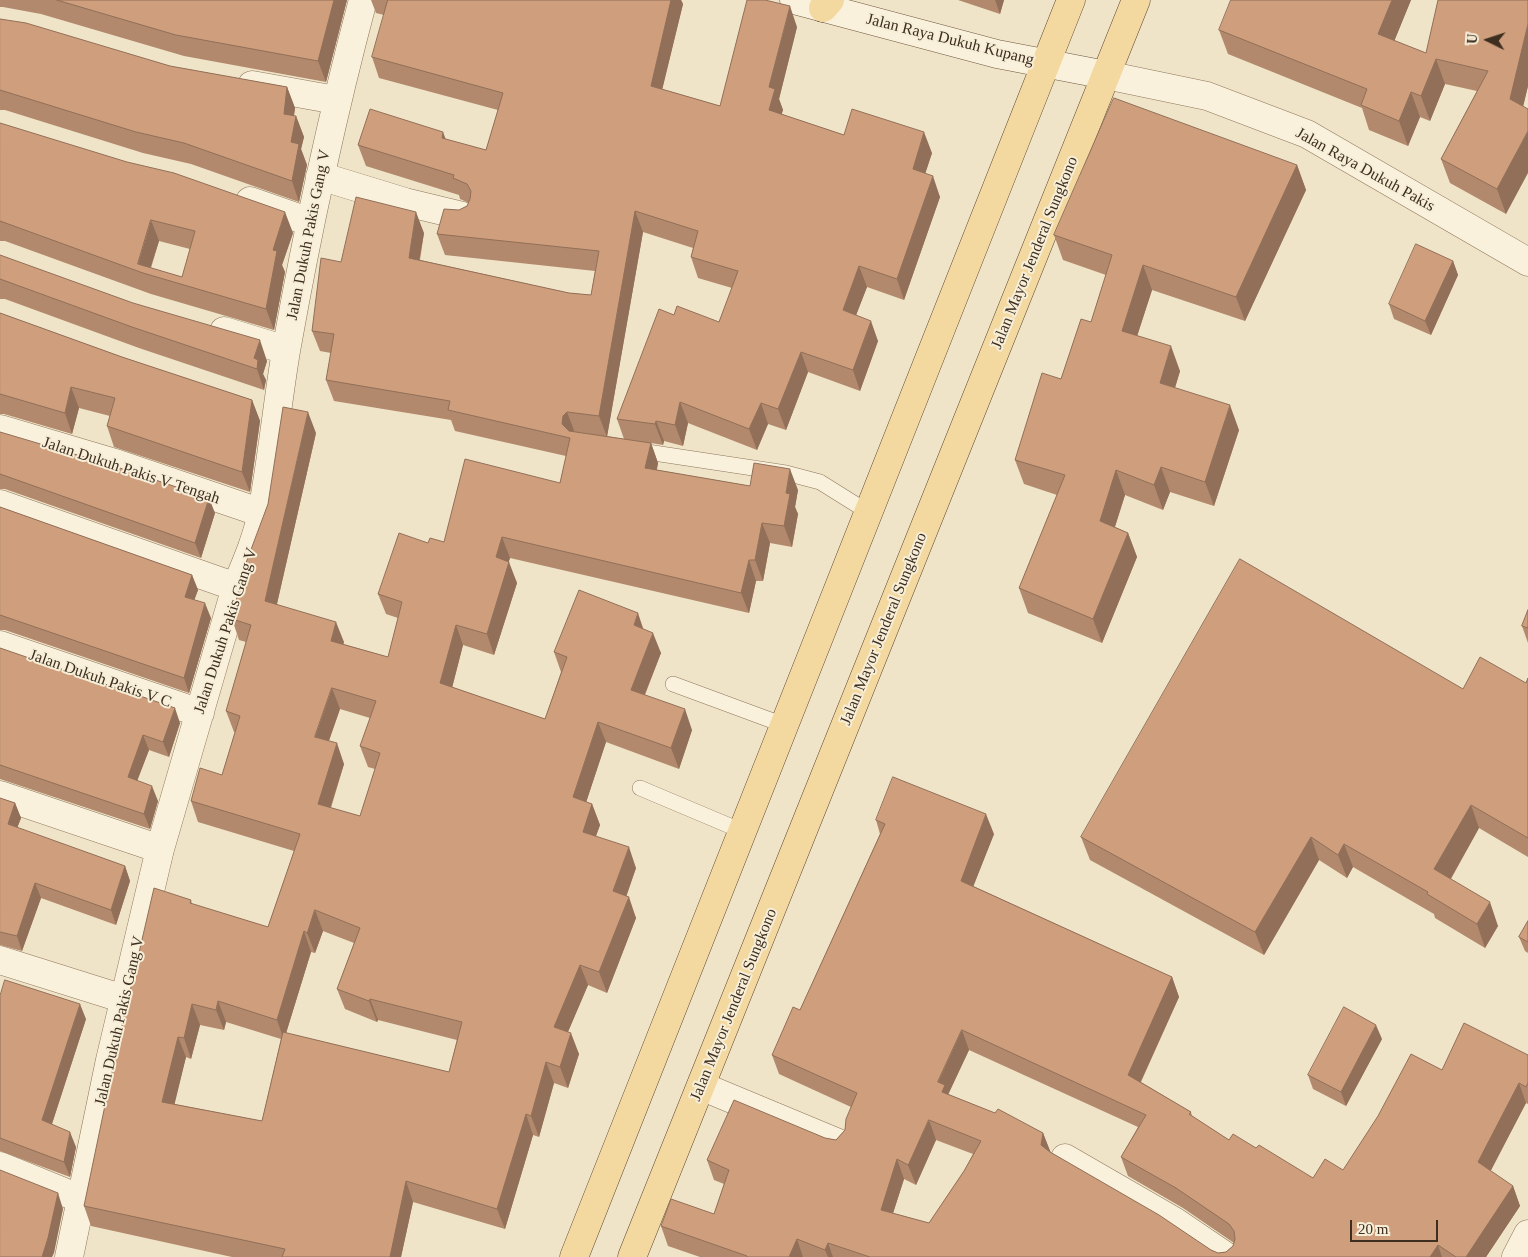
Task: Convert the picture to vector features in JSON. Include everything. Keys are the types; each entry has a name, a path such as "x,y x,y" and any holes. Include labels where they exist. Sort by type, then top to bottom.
{"main road":[{"path":"574,1257 1071,0"},
{"name":"Jalan Mayor Jenderal Sungkono","path":"634,1257 1136,0"}],"street":[{"name":"Jalan Dukuh Pakis Gang V","path":"69,1257 124,999 160,849 236,587 252,548 262,513 263,406 286,350 310,222 336,100 363,0"},
{"name":"Jalan Raya Dukuh Kupang","path":"794,0 826,4 997,54 1106,74"},
{"name":"Jalan Raya Dukuh Pakis","path":"1106,74 1207,96 1306,134 1528,262"},
{"path":"231,82 336,100"},
{"path":"320,176 405,202 463,216"},
{"path":"230,194 310,222"},
{"path":"202,325 286,350"},
{"name":"Jalan Dukuh Pakis V Tengah","path":"0,429 118,464 262,513"},
{"path":"0,504 236,587"},
{"name":"Jalan Dukuh Pakis V C","path":"0,644 200,712"},
{"path":"0,795 160,849"},
{"path":"0,960 124,999"},
{"path":"701,1086 838,1143"},
{"path":"1065,1158 1174,1221 1227,1257"},
{"path":"0,1166 81,1199"},
{"path":"1516,1257 1528,1234"}],"lane":[{"path":"616,447 786,473 820,482 868,512"},
{"path":"673,684 784,724"},
{"path":"640,788 742,831"}],"building":[{"path":"57,0 334,0 318,61 176,35"},
{"path":"388,0 671,0 651,86 720,106 747,0 765,0 790,6 769,87 775,89 769,110 844,135 852,109 924,132 913,169 933,176 897,279 859,266 843,310 871,321 853,370 801,352 778,409 761,403 749,429 680,402 675,425 656,421 655,424 617,419 659,309 674,315 677,306 719,322 738,271 691,257 698,231 635,211 599,416 567,412 563,416 562,424 569,431 651,443 645,468 750,486 754,463 790,469 786,493 790,494 784,526 762,523 755,560 749,560 741,593 502,537 496,557 509,562 487,634 456,625 440,683 545,719 567,657 554,652 579,590 638,613 634,625 653,633 631,690 685,709 671,748 598,722 573,797 592,804 583,832 629,847 613,891 629,897 599,972 580,965 554,1027 571,1033 560,1067 546,1062 531,1116 526,1114 497,1209 406,1181 390,1257 282,1257 285,1249 84,1206 118,1043 154,888 191,900 190,903 268,927 300,834 191,801 200,768 222,775 240,716 226,711 251,625 232,619 243,571 268,504 283,407 308,412 265,601 336,622 331,641 388,657 402,602 378,594 399,533 428,543 430,538 444,542 465,459 560,483 570,438 448,410 450,401 326,380 334,334 312,331 321,258 341,262 356,197 416,212 409,258 569,293 591,295 599,251 437,234 444,209 459,210 467,206 471,191 467,184 453,178 454,175 358,145 370,109 443,132 442,138 486,150 503,93 372,57","holes":["332,688 376,701 360,746 380,753 360,816 318,804 337,743 315,737","315,910 360,928 337,989 369,1001 370,999 462,1022 449,1072 283,1032 262,1121 162,1102 178,1037 184,1038 192,1004 216,1010 218,1001 277,1020 304,931 307,933"]},
{"path":"1231,0 1392,0 1378,34 1426,53 1438,0 1528,0 1528,24 1510,99 1528,109 1528,131 1497,189 1441,159 1488,71 1436,59 1421,96 1411,92 1399,121 1361,105 1367,89 1219,30"},
{"path":"0,19 26,23 170,66 287,87 284,114 296,116 291,142 299,144 292,181 184,143 136,132 0,90"},
{"path":"1114,98 1297,165 1236,297 1143,265 1122,331 1171,346 1160,383 1230,405 1205,482 1161,467 1154,485 1116,470 1100,521 1128,533 1093,619 1019,588 1065,475 1015,460 1042,373 1061,379 1081,319 1091,322 1112,255 1054,235"},
{"path":"0,123 127,162 174,173 285,212 273,250 277,251 266,309 143,273 0,221","holes":["151,220 195,231 182,277 138,264"]},
{"path":"1416,244 1453,261 1425,321 1389,304"},
{"path":"0,255 133,303 260,340 254,358 258,360 257,369 132,327 0,279"},
{"path":"0,313 122,357 252,400 242,472 107,426 115,398 71,387 65,413 0,394"},
{"path":"0,432 108,464 209,498 195,543 0,474"},
{"path":"0,507 192,575 185,597 205,603 184,678 0,615"},
{"path":"1240,559 1463,689 1480,657 1526,683 1528,678 1528,838 1471,805 1434,869 1490,902 1477,924 1427,894 1428,892 1344,844 1338,855 1311,837 1255,932 1081,837"},
{"path":"1528,610 1528,628 1522,626"},
{"path":"0,648 175,708 163,742 143,735 128,777 152,786 144,814 0,765"},
{"path":"893,777 986,814 961,881 1172,977 1128,1075 1191,1112 1189,1114 1229,1140 1233,1134 1256,1148 1259,1145 1313,1178 1325,1159 1343,1170 1378,1116 1411,1054 1442,1070 1464,1023 1528,1055 1528,1083 1526,1087 1519,1083 1478,1162 1513,1186 1466,1257 1456,1257 1438,1245 1430,1257 870,1257 828,1243 825,1250 797,1239 789,1257 747,1257 661,1226 671,1199 714,1214 729,1170 707,1160 734,1100 825,1138 836,1140 845,1130 846,1119 857,1093 772,1055 793,1007 800,1010 885,824 876,820","holes":["962,1030 1146,1115 1121,1157 1176,1188 1229,1224 1234,1231 1235,1239 1233,1246 1226,1252 1218,1253 1211,1250 1159,1215 1050,1152 1041,1145 1043,1133 998,1109 995,1113 942,1092 945,1085 938,1082","929,1120 981,1141 964,1171 929,1223 881,1210 897,1159 908,1165"]},
{"path":"0,798 15,803 8,824 125,866 111,910 35,883 17,936 0,932"},
{"path":"1528,921 1528,942 1519,937"},
{"path":"5,980 80,1004 42,1120 70,1132 64,1162 0,1138 0,996"},
{"path":"1344,1007 1376,1025 1341,1092 1308,1075"},
{"path":"0,1170 58,1193 42,1257 0,1257"}]}
